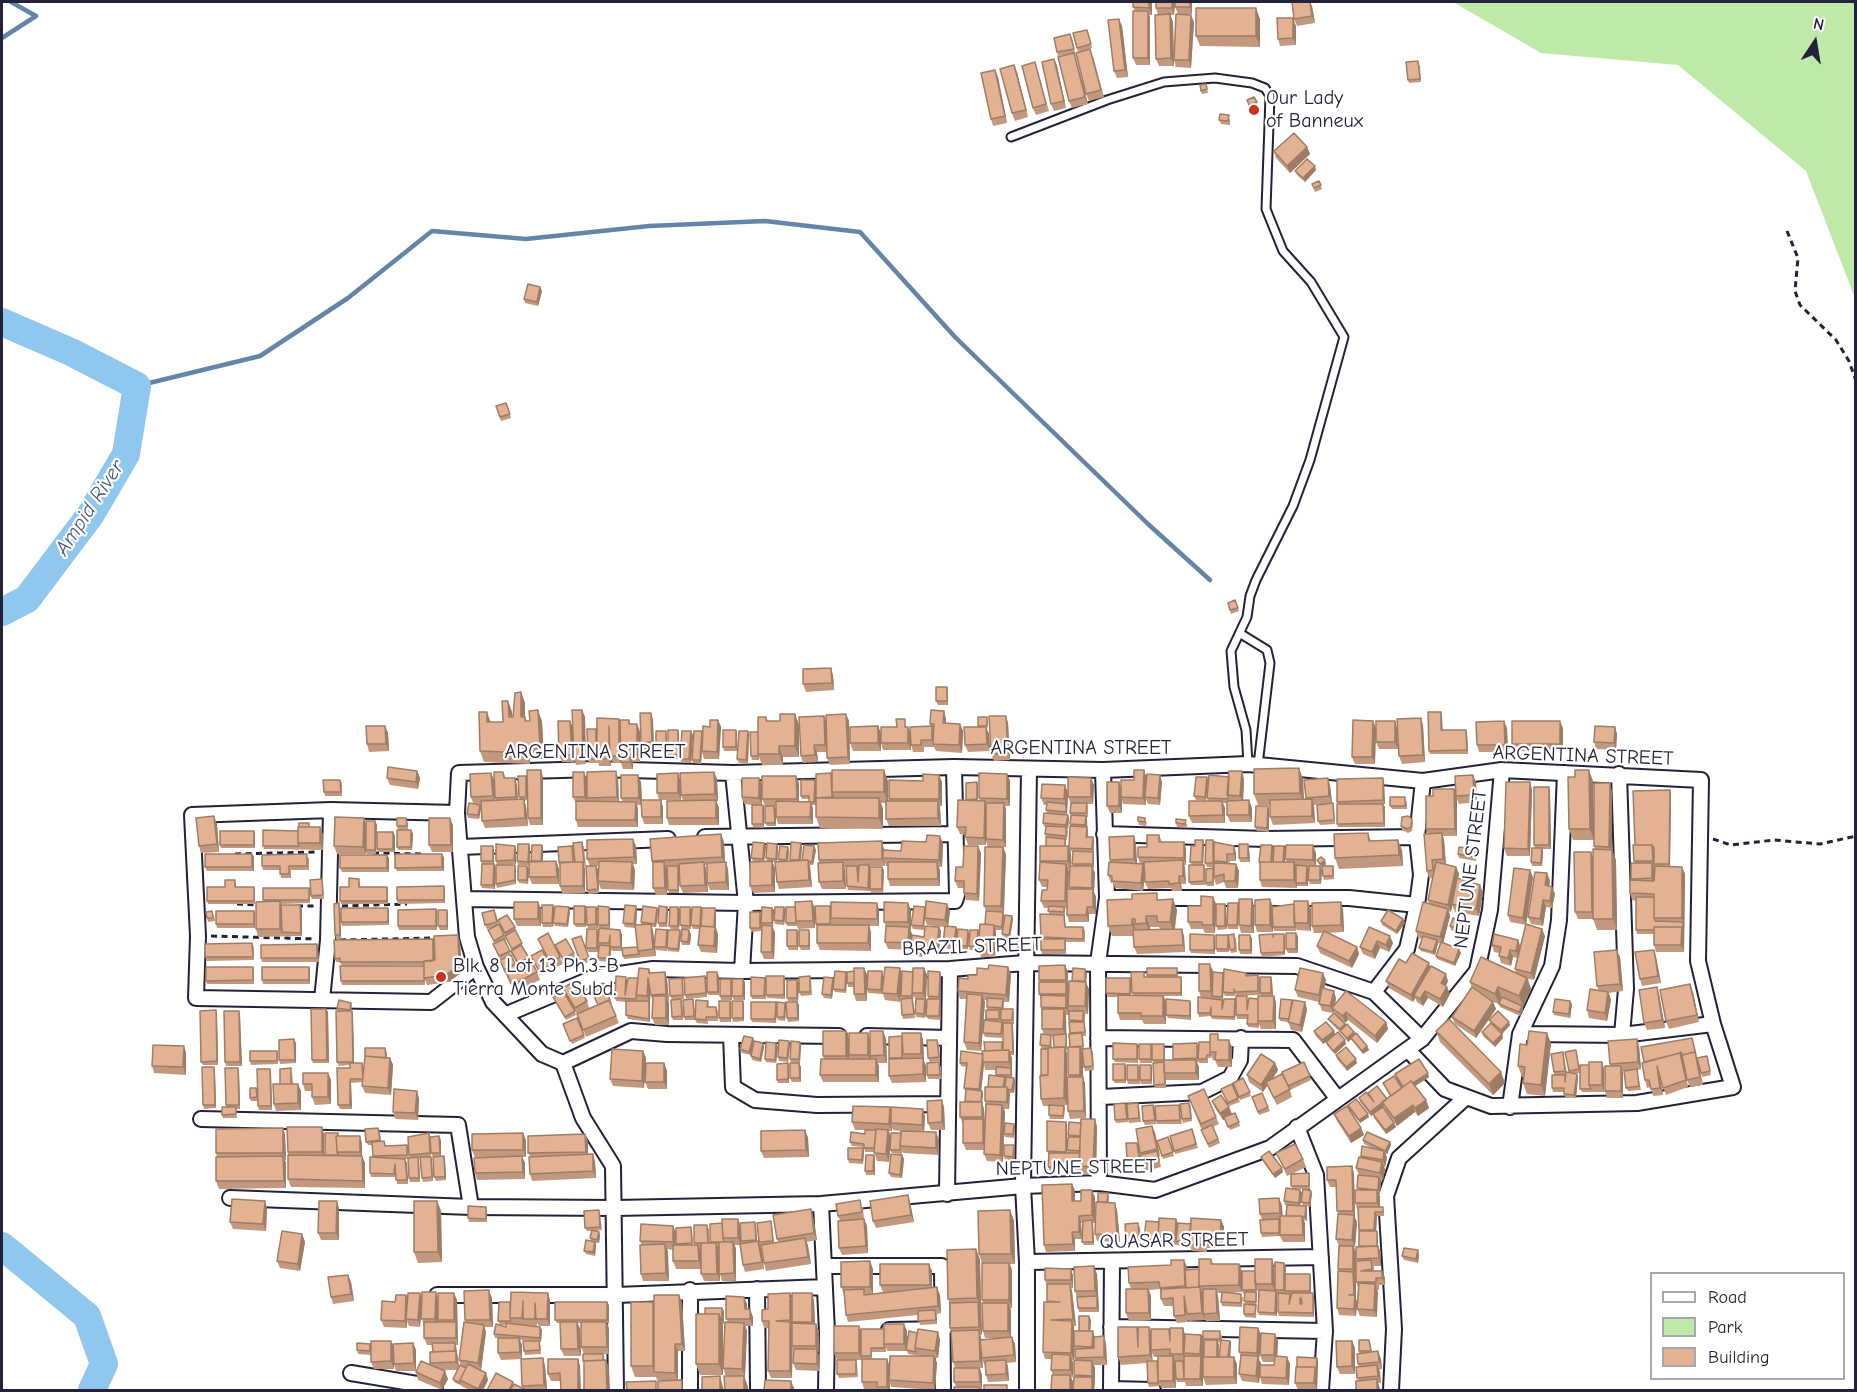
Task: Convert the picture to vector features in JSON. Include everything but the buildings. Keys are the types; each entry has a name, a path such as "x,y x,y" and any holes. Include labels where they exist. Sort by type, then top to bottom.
{"street":[{"name":"ARGENTINA STREET","path":"457,813 459,773 595,769 733,773 954,766 1029,770 1103,770 1253,765 1424,781 1502,770 1619,774 1701,780 1698,960 1713,1024"},
{"path":"464,899 746,903 955,902 957,895 954,766"},
{"path":"1027,1390 1027,1262 1023,1186 1029,770"},
{"path":"1099,1183 1101,1097 1098,963 1107,898 1103,770"},
{"name":"NEPTUNE STREET","path":"230,1198 471,1207 615,1208 821,1204 1023,1186 1099,1183 1155,1190 1270,1148 1422,1039 1477,971 1490,910 1502,770"},
{"path":"733,773 737,836 746,903 742,971"},
{"path":"1510,1107 1520,1034 1552,966 1559,920 1565,773"},
{"path":"1619,774 1626,990 1622,1035"},
{"path":"1374,992 1407,949 1417,905 1420,875 1417,837 1424,781"},
{"path":"322,1000 328,940 331,810"},
{"path":"476,967 431,1002 196,998 198,936 192,815 331,810 457,813 467,937 476,967 493,1002 507,1014 542,1054 563,1063 583,1118 613,1166 616,1390"},
{"path":"460,847 737,836 956,834"},
{"path":"1104,834 1266,839 1417,837"},
{"path":"1107,898 1349,898 1417,905"},
{"name":"BRAZIL STREET","path":"507,1014 593,978 653,969 742,971 950,969 1025,963 1297,966 1374,992 1422,1039"},
{"path":"946,1194 950,969"},
{"path":"1408,1050 1445,1089 1491,1106 1637,1103 1733,1087 1713,1024 1622,1035 1520,1034"},
{"path":"563,1063 631,1031 730,1035 949,1038"},
{"path":"730,1035 733,1087 755,1100 817,1105 947,1104"},
{"path":"1098,1038 1293,1040 1337,1098"},
{"path":"1101,1097 1202,1092 1230,1078 1240,1060 1241,1038"},
{"path":"1391,1390 1394,1329 1386,1196 1399,1158 1465,1098"},
{"path":"201,1119 458,1125 471,1207"},
{"path":"1297,1127 1316,1175 1324,1331 1321,1390"},
{"path":"821,1204 825,1287 832,1332 826,1390"},
{"name":"QUASAR STREET","path":"1027,1262 1321,1257"},
{"path":"1112,1262 1111,1390 1153,1390"},
{"path":"825,1266 942,1266 944,1390"},
{"path":"421,1295 616,1295 690,1290 825,1287"},
{"path":"757,1289 758,1390"},
{"path":"690,1290 690,1390"},
{"path":"1112,1327 1324,1331"},
{"path":"873,1331 944,1329"},
{"path":"351,1373 423,1385 435,1390"}],"lane":[{"path":"1011,137 1107,100 1164,82 1215,78 1252,83 1265,88 1270,96 1266,209 1282,251 1311,282 1344,337 1310,460 1293,506 1253,588 1241,634 1231,651 1234,687 1253,765"},
{"path":"1241,634 1267,650 1270,663 1253,765"}],"path":[{"path":"1787,231 1798,258 1795,291 1800,305 1836,340 1850,361 1856,381"},
{"path":"1710,832 1714,841 1731,845 1774,840 1820,844 1856,836"}],"green space":[{"path":"1453,2 1855,2 1855,298 1806,171 1678,65 1541,53"}],"waterway":[{"path":"2,38 36,16 11,2"},
{"path":"137,386 260,356 348,298 432,231 526,239 649,226 765,221 860,232 955,337 1148,524 1210,580"},
{"name":"Ampid River","path":"2,322 71,352 137,386 126,454 91,514 27,599 2,612"},
{"name":"Ampid River","path":"2,1246 87,1316 104,1364 92,1390"}],"place":[{"name":"Our Lady of Banneux","path":"1254,110"},
{"name":"Blk. 8 Lot 13 Ph.3-B Tierra Monte Subd.","path":"441,977"}]}
